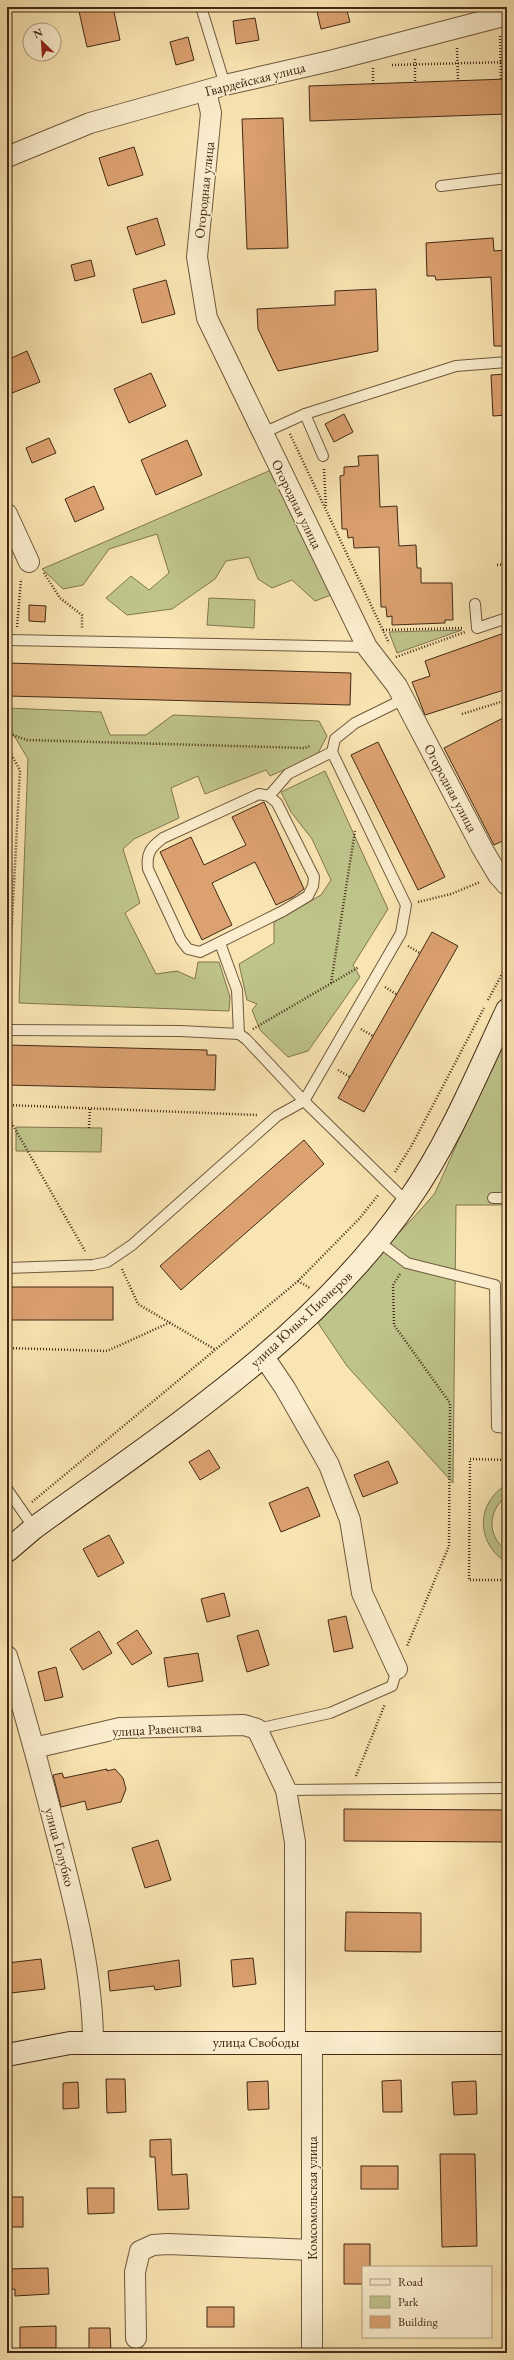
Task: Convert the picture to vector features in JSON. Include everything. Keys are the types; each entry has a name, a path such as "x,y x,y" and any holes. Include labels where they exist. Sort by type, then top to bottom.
{"main road":[{"name":"улица Юных Пионеров","path":"7,1551 28,1519 212,1398 264,1357 340,1286 378,1241 422,1180 472,1086 507,1010"},
{"name":"улица Свободы","path":"7,2055 70,2043 507,2043"}],"street":[{"name":"Гвардейская улица","path":"7,158 90,123 225,85 414,40 503,16"},
{"name":"Огородная улица","path":"206,91 211,113 197,257 207,318 367,647 398,684 504,876"},
{"path":"7,514 29,562"},
{"path":"264,1357 286,1388 329,1465 350,1520 362,1593 395,1677"},
{"name":"улица Голубко","path":"7,1656 34,1748 74,1901 93,2017 93,2043"},
{"name":"улица Равенства","path":"34,1748 120,1728 244,1725 257,1730"},
{"name":"Комсомольская улица","path":"257,1730 286,1790 295,1842 312,2250 312,2353"},
{"path":"136,2338 135,2272 140,2251 154,2245 168,2244 312,2250"}],"lane":[{"path":"202,7 225,85"},
{"path":"441,186 507,178"},
{"path":"263,432 305,414 456,366 507,362"},
{"path":"305,414 324,456"},
{"path":"476,604 477,628 507,618"},
{"path":"12,640 367,647"},
{"path":"7,1268 93,1265 107,1262 132,1245 277,1116 304,1101 401,932 406,905 332,752 335,739 398,684"},
{"path":"269,796 288,774 332,752"},
{"path":"259,794 269,796 277,803 314,877 312,886 308,896 283,911 220,943 200,952 188,949 181,940 148,868 147,857 152,846 163,838 248,797 259,794"},
{"path":"220,943 237,990 242,1037 304,1101 407,1202"},
{"path":"7,1030 180,1031 242,1037"},
{"path":"493,1198 507,1198"},
{"path":"378,1241 408,1263 495,1285 497,1427 507,1428"},
{"path":"7,1489 28,1519"},
{"path":"257,1730 330,1713 395,1677"},
{"path":"286,1790 507,1788"}],"path":[{"path":"501,80 500,62 503,16"},
{"path":"457,28 458,81"},
{"path":"414,40 415,82"},
{"path":"387,66 507,62"},
{"path":"366,66 380,66"},
{"path":"284,423 395,657 477,628"},
{"path":"324,456 326,510"},
{"path":"29,562 38,567 60,598 82,615 81,641"},
{"path":"497,565 507,564"},
{"path":"12,640 19,590"},
{"path":"383,630 477,628"},
{"path":"462,714 507,700"},
{"path":"7,733 27,740 304,748 335,739"},
{"path":"7,747 20,770 7,1022"},
{"path":"331,983 359,806"},
{"path":"406,905 451,894 504,876"},
{"path":"7,884 14,878"},
{"path":"7,901 13,901"},
{"path":"28,1519 216,1350 298,1282 359,1220 388,1183 412,1145 507,965"},
{"path":"242,1037 359,967"},
{"path":"7,1105 277,1116"},
{"path":"89,1128 90,1108"},
{"path":"7,1115 93,1265"},
{"path":"116,1256 138,1304 171,1322 216,1350"},
{"path":"351,1789 449,1546 450,1403 394,1325 393,1285 408,1263"},
{"path":"7,1348 107,1351 171,1322"},
{"path":"507,1460 470,1459 469,1580 507,1580"}],"green space":[{"path":"271,470 331,595 315,601 292,580 272,588 258,579 249,557 226,561 215,579 172,609 127,615 106,598 131,576 149,590 169,573 157,534 109,549 83,585 63,589 42,569"},
{"path":"209,598 255,600 254,628 207,625"},
{"path":"462,630 397,653 389,632"},
{"path":"7,708 101,712 110,735 146,735 173,715 319,721 327,736 317,755 270,776 266,770 205,794 198,776 171,788 179,818 134,839 123,849 140,903 125,913 156,974 177,971 195,979 198,962 219,962 230,997 229,1011 19,1003 28,759 7,724"},
{"path":"325,771 388,909 353,965 360,977 308,1051 288,1057 260,1030 252,1010 257,1004 247,1000 239,964 274,943 274,922 321,895 331,880 312,839 291,812 281,792"},
{"path":"507,1031 507,1205 456,1205 453,1483 347,1366 318,1323 435,1193"},
{"path":"16,1127 102,1128 101,1152 16,1151"},
{"path":"507,1484 507,1496 502,1499 507,1500 507,1547 502,1547 507,1551 507,1563 497,1555 489,1545 483,1524 489,1502 497,1492","holes":["502,1500 502,1547 497,1540 492,1527 494,1513"]}],"building":[{"path":"78,7 113,7 120,40 87,47"},
{"path":"316,7 346,7 350,22 321,29"},
{"path":"255,18 259,40 236,44 233,21"},
{"path":"188,37 194,60 176,65 170,42"},
{"path":"507,79 507,114 310,121 309,86"},
{"path":"283,118 288,248 247,249 242,119"},
{"path":"134,147 143,175 108,186 99,158"},
{"path":"157,218 165,245 136,255 127,227"},
{"path":"493,238 494,251 507,250 507,346 494,346 491,277 436,280 435,276 427,276 426,243"},
{"path":"91,260 95,276 75,281 71,265"},
{"path":"166,280 175,314 142,323 133,289"},
{"path":"376,289 378,351 278,371 258,329 257,309 335,305 335,291"},
{"path":"27,351 40,382 12,393 7,380 7,360"},
{"path":"151,373 166,406 129,423 114,389"},
{"path":"507,374 507,415 493,416 491,375"},
{"path":"344,414 353,432 334,442 325,424"},
{"path":"49,438 56,453 32,463 26,448"},
{"path":"187,440 202,475 156,495 141,460"},
{"path":"378,455 380,507 397,506 399,546 416,545 417,568 421,568 421,583 452,583 453,620 445,620 445,623 392,625 392,616 387,617 386,607 381,607 379,547 354,548 353,537 348,538 347,529 342,529 340,476 344,475 344,467 359,466 358,456"},
{"path":"94,486 104,509 75,522 65,499"},
{"path":"29,605 46,606 45,622 29,621"},
{"path":"507,632 507,689 425,715 412,682 430,676 425,661"},
{"path":"7,663 351,673 350,705 7,696"},
{"path":"507,716 507,839 494,845 444,748"},
{"path":"378,742 445,877 418,890 351,755"},
{"path":"264,802 304,889 293,897 276,905 255,862 212,883 232,925 202,940 160,852 191,837 204,865 246,845 232,817"},
{"path":"432,932 458,946 364,1112 338,1098"},
{"path":"7,1045 207,1050 207,1055 216,1055 215,1090 7,1085"},
{"path":"304,1140 324,1164 181,1290 160,1266"},
{"path":"7,1287 113,1287 113,1320 7,1320"},
{"path":"209,1450 220,1468 200,1480 189,1462"},
{"path":"388,1461 398,1483 363,1497 354,1475"},
{"path":"308,1487 320,1516 281,1532 269,1503"},
{"path":"109,1535 124,1563 98,1577 83,1549"},
{"path":"224,1593 230,1616 207,1622 201,1599"},
{"path":"346,1616 353,1648 334,1652 328,1620"},
{"path":"137,1630 152,1653 132,1665 117,1643"},
{"path":"258,1630 269,1665 247,1672 237,1636"},
{"path":"99,1631 112,1653 83,1670 70,1649"},
{"path":"198,1653 203,1681 168,1687 164,1658"},
{"path":"56,1667 63,1697 45,1701 38,1672"},
{"path":"107,1769 107,1771 115,1769 123,1778 126,1789 121,1802 87,1810 85,1801 61,1807 53,1775 62,1773 64,1778"},
{"path":"344,1809 507,1810 507,1842 344,1841"},
{"path":"158,1840 171,1880 145,1888 132,1848"},
{"path":"346,1912 421,1913 421,1952 345,1951"},
{"path":"253,1958 256,1984 233,1987 231,1960"},
{"path":"41,1959 45,1989 11,1993 7,1963"},
{"path":"179,1960 181,1986 155,1990 154,1986 110,1991 108,1971"},
{"path":"106,2079 125,2079 126,2112 107,2113"},
{"path":"401,2080 402,2112 383,2112 382,2081"},
{"path":"268,2081 269,2109 248,2110 247,2082"},
{"path":"476,2081 477,2114 454,2115 452,2082"},
{"path":"78,2082 79,2108 63,2109 63,2083"},
{"path":"171,2139 172,2175 187,2174 189,2209 158,2210 155,2157 150,2157 150,2140"},
{"path":"440,2154 475,2154 477,2246 442,2247"},
{"path":"361,2166 398,2166 398,2189 361,2189"},
{"path":"87,2188 114,2188 114,2213 88,2214"},
{"path":"7,2197 23,2197 23,2227 7,2227"},
{"path":"344,2244 370,2244 370,2266 362,2266 362,2284 344,2284"},
{"path":"48,2268 49,2294 15,2296 15,2289 7,2290 7,2269"},
{"path":"207,2307 234,2307 234,2327 207,2327"},
{"path":"56,2326 56,2348 20,2348 20,2327"},
{"path":"89,2328 110,2328 111,2353 89,2353"}]}
